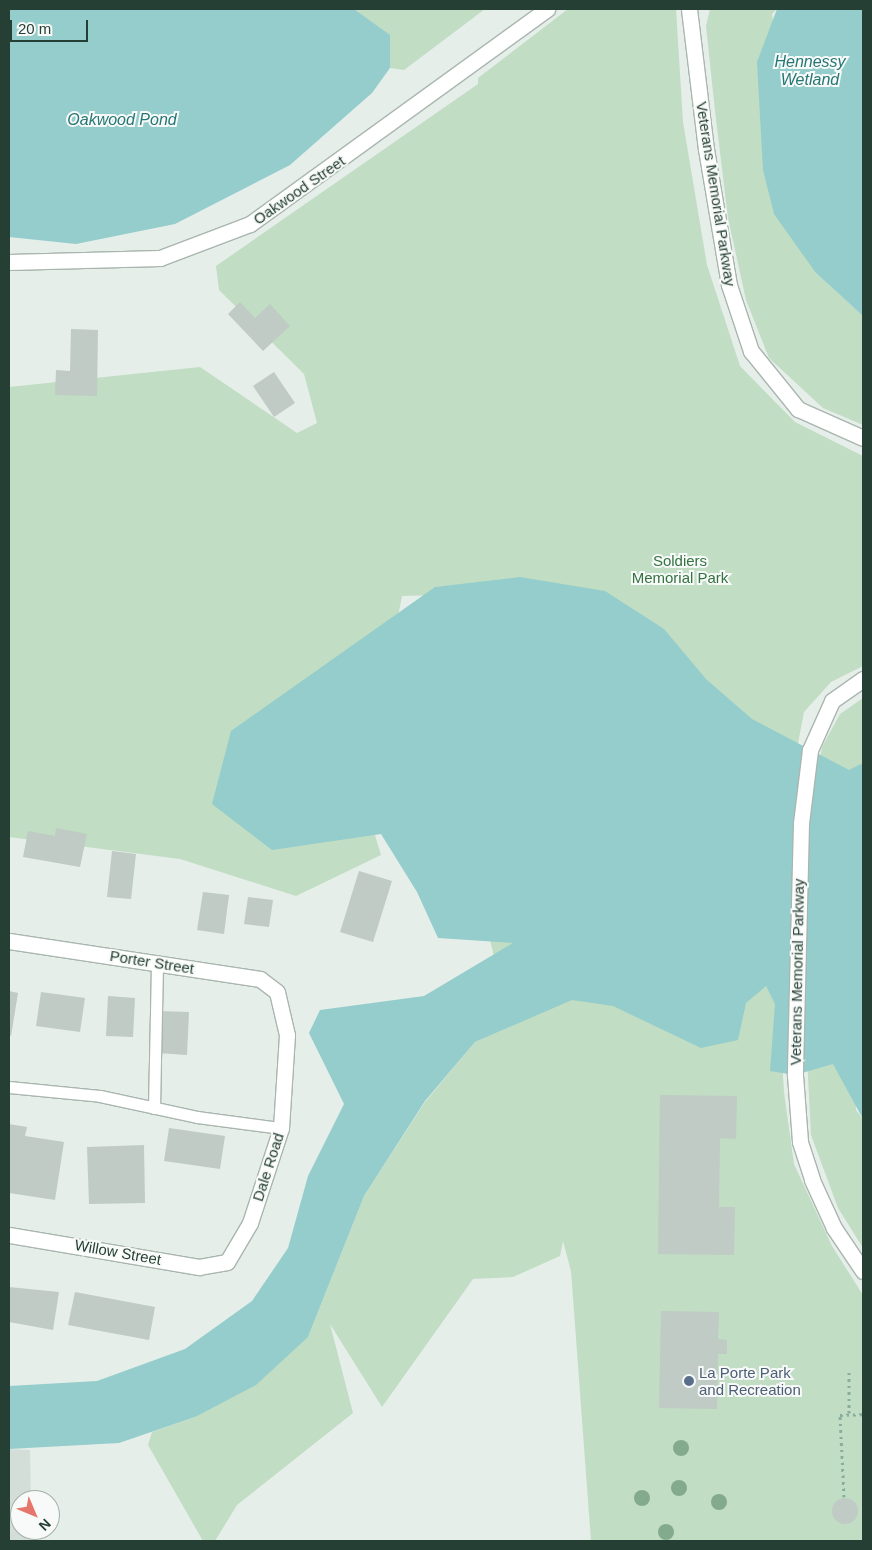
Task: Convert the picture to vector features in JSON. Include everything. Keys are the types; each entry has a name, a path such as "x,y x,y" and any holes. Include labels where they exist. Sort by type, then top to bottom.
{"street":[{"name":"Oakwood Street","path":"9,262 160,258 250,224 548,9"},
{"name":"Veterans Memorial Parkway","path":"689,9 729,285 752,351 798,408 863,438"},
{"name":"Veterans Memorial Parkway","path":"863,679 832,701 810,750 800,833 795,1075 800,1142 812,1180 834,1228 863,1271"},
{"name":"Porter Street","path":"9,941 260,979 277,992 282,1006"},
{"name":"Dale Road","path":"227,1262 250,1223 281,1128 288,1034 282,1006"},
{"name":"Willow Street","path":"9,1235 199,1266 227,1262"}],"lane":[{"path":"154,1108 157,962"},
{"path":"9,1087 100,1096 154,1108 281,1128"}],"path":[{"path":"849,1372 849,1413"},
{"path":"844,1497 840,1415 849,1413 863,1414"}],"shaded area":[{"path":"9,1449 30,1450 31,1490 10,1490 10,1540 32,1541 9,1541"}],"green space":[{"path":"354,9 485,9 404,70 390,68 389,35"},
{"name":"Soldiers Memorial Park","path":"568,9 676,9 683,122 707,265 740,366 795,422 863,456 863,666 831,682 804,712 781,832 777,980 784,1092 794,1164 832,1246 863,1295 863,1541 591,1541 571,1271 563,1241 560,1256 513,1277 473,1279 382,1407 330,1324 353,1413 237,1505 215,1541 203,1541 148,1445 152,1432 195,1417 308,1337 364,1196 425,1102 475,1042 511,1026 490,940 478,594 402,596 387,673 357,776 381,855 296,896 180,859 9,837 9,387 200,367 297,433 317,423 304,374 219,290 216,266 478,84 478,78"},
{"path":"710,9 777,9 772,14 816,273 863,316 863,425 823,408 769,358 746,300 728,218 706,26"},
{"path":"863,698 863,763 849,771 856,1110 863,1119 863,1248 838,1208 811,1135 807,1057 814,788 822,747 840,714"}],"water":[{"name":"Oakwood Pond","path":"9,9 354,9 390,35 390,68 372,93 290,165 175,224 76,244 9,237"},
{"name":"Hennessy Wetland","path":"777,9 863,9 863,316 816,273 774,214 763,170 757,62"},
{"path":"520,577 605,591 664,629 706,679 752,719 849,770 863,763 863,1119 833,1064 795,1075 770,1071 775,1004 766,986 746,1003 738,1040 701,1048 613,1006 572,1000 475,1042 425,1101 364,1196 308,1337 256,1385 195,1417 119,1443 9,1449 9,1386 97,1381 185,1349 252,1301 288,1248 308,1176 344,1104 309,1033 320,1010 424,996 513,943 438,938 417,892 381,834 272,850 212,804 231,731 435,587"}],"building":[{"path":"240,302 255,318 270,304 290,326 263,351 228,314"},
{"path":"71,329 98,330 97,396 55,395 56,370 70,371"},
{"path":"274,372 295,403 274,417 253,386"},
{"path":"56,828 87,834 80,867 23,857 28,831 55,836"},
{"path":"112,851 136,854 131,899 107,897"},
{"path":"359,871 392,881 373,942 340,932"},
{"path":"203,892 229,895 224,934 197,930"},
{"path":"248,897 273,900 269,927 244,924"},
{"path":"9,991 18,993 11,1036 9,1035"},
{"path":"41,992 85,998 80,1032 36,1026"},
{"path":"108,996 135,998 133,1037 106,1036"},
{"path":"159,1011 189,1012 187,1055 157,1053"},
{"path":"660,1095 737,1096 736,1139 720,1138 719,1207 735,1207 734,1255 658,1254"},
{"path":"9,1124 27,1127 25,1136 64,1142 55,1200 9,1193"},
{"path":"169,1128 225,1136 220,1169 164,1161"},
{"path":"144,1145 145,1203 89,1204 87,1147"},
{"path":"9,1287 59,1292 53,1330 9,1322"},
{"path":"75,1292 155,1307 149,1340 68,1325"},
{"name":"La Porte Park and Recreation","path":"661,1311 719,1312 718,1339 727,1340 727,1354 718,1354 717,1409 659,1408"},
{"path":"845,1498 854,1502 858,1511 854,1520 845,1524 836,1520 832,1511 836,1502"}],"place":[{"name":"La Porte Park and Recreation","path":"689,1381"}]}
